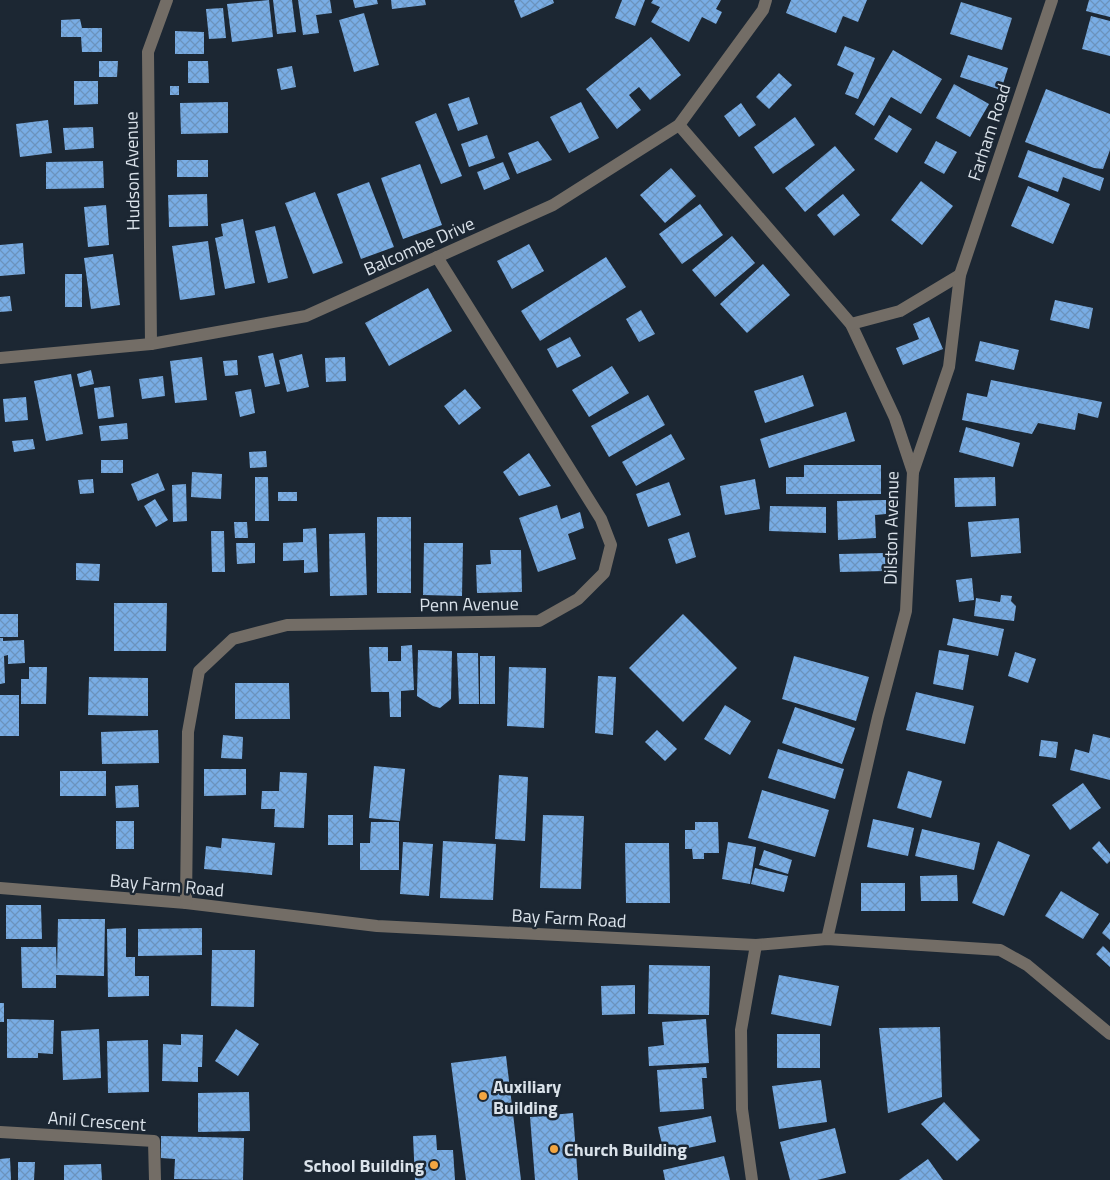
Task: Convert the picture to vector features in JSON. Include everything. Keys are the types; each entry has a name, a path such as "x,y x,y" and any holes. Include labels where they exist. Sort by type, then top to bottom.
{"street":[{"name":"Hudson Avenue","path":"152,344 148,52 166,0"},
{"name":"Balcombe Drive","path":"0,358 152,344 306,316 553,205 679,125 763,10 766,0"},
{"name":"Farham Road","path":"913,472 949,367 960,275 1052,0"},
{"name":"Dilston Avenue","path":"679,125 851,324 895,418 913,472 906,611 878,717 828,939"},
{"name":"Penn Avenue","path":"186,902 188,732 199,671 233,639 287,625 539,621 578,599 604,573 611,545 601,519 437,257"},
{"path":"851,324 900,311 960,275"},
{"name":"Bay Farm Road","path":"0,888 186,902 377,926 756,945 828,939 1000,950 1026,965 1110,1034"},
{"path":"752,1180 742,1109 741,1030 756,945"},
{"name":"Anil Crescent","path":"0,1132 154,1142 155,1180"}],"building":[{"path":"269,0 273,37 232,42 227,4"},
{"path":"273,0 292,0 296,32 277,34"},
{"path":"298,0 330,0 332,13 316,15 319,33 303,35"},
{"path":"353,0 377,0 378,4 355,8"},
{"path":"391,0 425,0 426,5 392,9"},
{"path":"515,0 553,0 554,3 521,18"},
{"path":"622,0 645,0 635,26 615,18"},
{"path":"653,0 721,0 716,9 722,12 716,24 702,17 689,42 651,22 660,7 651,3"},
{"path":"791,0 867,0 858,22 843,16 836,33 786,13"},
{"path":"1089,0 1110,0 1110,17 1086,11"},
{"path":"961,2 1012,18 1002,50 950,34"},
{"path":"223,8 226,38 209,39 206,9"},
{"path":"364,13 379,65 354,72 339,20"},
{"path":"1091,16 1110,21 1110,56 1082,49"},
{"path":"80,19 82,28 102,28 102,52 82,52 81,37 61,37 61,20"},
{"path":"175,31 204,32 204,54 175,54"},
{"path":"651,37 681,75 650,100 639,87 629,95 641,110 617,129 586,89"},
{"path":"845,46 875,58 858,99 845,94 854,73 837,65"},
{"path":"893,50 942,79 921,114 891,97 874,126 855,114"},
{"path":"968,55 1008,68 1001,90 960,77"},
{"path":"99,61 118,61 117,77 99,77"},
{"path":"188,61 208,61 209,83 188,83"},
{"path":"292,66 296,87 281,90 277,69"},
{"path":"779,73 792,85 769,109 756,97"},
{"path":"74,81 98,81 98,104 74,105"},
{"path":"954,84 989,104 970,137 936,118"},
{"path":"170,86 179,86 179,95 170,95"},
{"path":"1046,89 1110,114 1110,150 1103,169 1094,168 1025,142"},
{"path":"469,97 478,124 458,131 448,104"},
{"path":"228,102 228,133 181,134 180,103"},
{"path":"581,102 599,138 569,153 550,117"},
{"path":"741,103 756,125 739,137 724,116"},
{"path":"436,113 462,176 441,184 415,122"},
{"path":"889,115 912,129 897,153 874,139"},
{"path":"795,117 815,145 773,174 754,147"},
{"path":"48,120 52,153 20,157 16,124"},
{"path":"93,127 94,148 65,150 63,128"},
{"path":"487,135 495,158 469,167 461,144"},
{"path":"538,141 552,160 517,174 508,153"},
{"path":"936,141 957,152 944,174 924,163"},
{"path":"835,146 855,170 805,212 785,188"},
{"path":"1028,150 1104,178 1100,191 1063,177 1058,192 1018,177"},
{"path":"177,160 208,160 208,177 177,177"},
{"path":"103,161 104,188 46,189 46,162"},
{"path":"503,162 510,179 484,190 477,172"},
{"path":"420,164 442,225 403,239 381,178"},
{"path":"671,168 696,196 665,223 640,195"},
{"path":"921,181 953,206 922,245 891,220"},
{"path":"369,182 394,247 361,259 337,194"},
{"path":"1028,186 1070,204 1053,244 1011,226"},
{"path":"315,192 343,263 313,274 285,203"},
{"path":"207,194 208,226 169,227 168,195"},
{"path":"843,194 860,215 834,236 817,215"},
{"path":"700,204 723,235 682,264 659,234"},
{"path":"106,205 109,245 88,247 84,207"},
{"path":"243,219 255,283 225,289 215,238 223,236 221,224"},
{"path":"275,226 288,278 268,283 255,231"},
{"path":"732,236 755,263 715,297 692,270"},
{"path":"208,241 215,295 180,300 172,246"},
{"path":"23,243 25,274 0,276 0,245"},
{"path":"529,244 544,271 512,289 497,261"},
{"path":"113,254 120,305 91,309 84,258"},
{"path":"606,257 626,287 540,341 521,311"},
{"path":"763,264 790,295 747,333 720,304"},
{"path":"65,274 82,274 82,307 65,307"},
{"path":"428,288 452,331 389,366 365,323"},
{"path":"10,296 12,311 0,312 0,297"},
{"path":"1055,300 1093,308 1089,329 1050,320"},
{"path":"641,310 655,334 639,342 626,319"},
{"path":"929,317 943,349 903,365 896,348 919,339 913,324"},
{"path":"570,337 581,356 557,368 547,349"},
{"path":"980,341 1019,350 1014,370 975,361"},
{"path":"273,353 280,384 265,387 258,356"},
{"path":"302,354 309,387 287,392 279,360"},
{"path":"202,357 207,400 175,403 170,361"},
{"path":"345,357 346,381 326,382 325,358"},
{"path":"237,360 238,375 225,376 223,361"},
{"path":"612,366 629,393 589,417 572,390"},
{"path":"91,370 94,384 80,387 77,374"},
{"path":"71,374 83,434 46,441 34,381"},
{"path":"803,375 814,406 765,423 754,391"},
{"path":"163,376 165,396 142,399 139,379"},
{"path":"991,380 1102,402 1098,418 1078,413 1075,430 1038,423 1032,434 962,420 967,393 987,397"},
{"path":"110,386 114,417 98,419 94,388"},
{"path":"251,389 255,413 240,417 235,392"},
{"path":"465,389 481,408 459,425 444,406"},
{"path":"648,395 665,425 609,457 591,426"},
{"path":"26,397 28,420 5,422 3,399"},
{"path":"846,412 855,441 769,468 760,439"},
{"path":"127,423 128,439 101,441 99,426"},
{"path":"966,427 1020,443 1013,467 959,452"},
{"path":"671,434 685,459 636,486 622,462"},
{"path":"33,439 35,449 14,452 12,441"},
{"path":"266,451 267,467 250,468 249,452"},
{"path":"529,453 551,486 519,496 503,472"},
{"path":"101,460 123,460 123,473 101,473"},
{"path":"804,465 881,465 881,494 786,494 786,477 804,477"},
{"path":"192,472 222,474 221,499 191,497"},
{"path":"158,473 165,490 138,501 131,484"},
{"path":"255,477 268,477 269,521 255,521"},
{"path":"995,477 996,506 955,507 954,478"},
{"path":"93,479 94,493 80,494 78,480"},
{"path":"755,479 760,509 725,515 720,486"},
{"path":"669,482 681,515 648,527 636,494"},
{"path":"186,484 187,521 173,522 172,485"},
{"path":"278,492 297,492 297,501 278,501"},
{"path":"155,499 168,520 156,527 144,506"},
{"path":"886,500 886,514 875,515 876,538 838,540 837,501"},
{"path":"557,505 561,519 580,512 584,528 568,534 576,559 538,572 519,518"},
{"path":"770,506 826,507 826,533 769,531"},
{"path":"377,517 411,517 411,593 377,593"},
{"path":"1019,518 1021,553 971,557 968,522"},
{"path":"234,522 247,522 248,538 235,538"},
{"path":"316,528 318,572 304,573 304,560 283,561 283,543 303,542 303,529"},
{"path":"211,531 224,531 225,572 212,572"},
{"path":"689,532 696,557 676,564 668,539"},
{"path":"365,533 367,595 330,596 329,534"},
{"path":"236,543 255,543 255,563 237,564"},
{"path":"424,543 463,543 462,596 423,595"},
{"path":"490,550 521,550 522,592 477,593 476,565 491,564"},
{"path":"885,553 886,571 840,572 839,554"},
{"path":"76,563 100,564 99,581 76,580"},
{"path":"972,578 974,600 959,602 956,580"},
{"path":"1001,595 1012,596 1011,601 1016,606 1014,621 974,616 976,598 1000,602"},
{"path":"114,603 167,603 166,651 114,651"},
{"path":"0,614 18,614 18,637 0,637"},
{"path":"683,614 737,668 683,722 629,668"},
{"path":"953,618 1004,629 998,656 947,645"},
{"path":"0,638 3,638 3,641 24,640 25,663 8,664 8,655 4,656 5,683 0,684"},
{"path":"412,645 414,690 401,691 401,717 390,717 389,692 371,692 369,647 388,647 388,661 401,661 401,646"},
{"path":"418,650 452,651 451,699 440,708 417,696"},
{"path":"939,650 969,655 963,690 933,684"},
{"path":"1015,652 1036,659 1028,683 1008,676"},
{"path":"457,653 478,653 479,704 459,704"},
{"path":"480,656 495,656 495,704 480,704"},
{"path":"794,656 869,677 856,721 782,699"},
{"path":"29,667 47,667 46,704 21,704 21,679 29,679"},
{"path":"509,667 546,668 544,728 507,726"},
{"path":"598,676 616,677 613,735 595,733"},
{"path":"89,677 148,678 148,716 88,715"},
{"path":"235,683 289,683 290,719 235,719"},
{"path":"916,692 974,706 965,744 906,730"},
{"path":"0,695 19,695 19,736 0,736"},
{"path":"725,705 751,721 730,755 704,739"},
{"path":"795,707 855,728 842,764 782,743"},
{"path":"158,730 159,763 102,764 101,732"},
{"path":"657,730 677,749 665,761 645,742"},
{"path":"1093,734 1110,738 1110,780 1070,770 1075,749 1089,753"},
{"path":"223,735 243,737 242,759 221,758"},
{"path":"1041,740 1058,742 1056,758 1039,756"},
{"path":"778,749 844,769 835,799 768,778"},
{"path":"374,766 405,769 400,821 369,818"},
{"path":"204,769 246,769 246,795 204,796"},
{"path":"60,771 106,771 106,796 60,796"},
{"path":"908,771 942,781 931,818 897,808"},
{"path":"280,772 307,773 304,828 274,827 275,809 261,809 262,791 279,791"},
{"path":"499,775 528,777 525,841 495,839"},
{"path":"1083,783 1101,808 1070,830 1052,805"},
{"path":"138,785 139,807 116,808 115,786"},
{"path":"762,790 829,810 815,857 748,838"},
{"path":"328,815 353,815 353,845 328,845"},
{"path":"543,815 584,816 581,889 540,888"},
{"path":"873,819 914,828 908,856 867,847"},
{"path":"116,821 134,821 134,849 116,849"},
{"path":"371,822 399,822 399,870 360,870 360,843 370,843"},
{"path":"695,822 718,822 719,853 704,853 704,859 693,859 692,849 685,849 685,830 695,830"},
{"path":"922,829 980,843 974,870 915,856"},
{"path":"222,838 275,843 272,875 204,869 206,846 221,848"},
{"path":"443,841 496,844 493,900 440,898"},
{"path":"998,841 1030,855 1004,916 972,903"},
{"path":"1099,841 1110,854 1110,861 1107,864 1092,848"},
{"path":"403,842 433,844 429,896 400,894"},
{"path":"728,842 756,847 750,884 722,879"},
{"path":"625,843 669,843 670,903 626,903"},
{"path":"764,850 792,860 788,874 759,865"},
{"path":"755,868 788,876 784,892 751,884"},
{"path":"957,875 958,901 921,901 920,876"},
{"path":"861,883 905,883 905,911 861,911"},
{"path":"1061,891 1099,914 1083,939 1045,916"},
{"path":"6,905 41,905 42,939 6,939"},
{"path":"58,919 105,919 104,976 56,975 56,988 22,988 21,947 56,947 57,973"},
{"path":"1110,922 1110,940 1102,933"},
{"path":"126,928 126,957 135,957 135,976 149,976 149,996 108,997 107,929"},
{"path":"202,928 202,955 138,956 138,929"},
{"path":"1103,946 1110,953 1110,967 1096,954"},
{"path":"212,950 255,950 254,1007 211,1006"},
{"path":"649,965 710,966 709,1015 648,1014"},
{"path":"779,975 839,986 831,1026 771,1014"},
{"path":"635,985 635,1014 602,1015 601,986"},
{"path":"0,1003 4,1003 4,1022 0,1022"},
{"path":"7,1019 54,1020 53,1054 38,1053 38,1058 7,1058"},
{"path":"706,1019 709,1063 649,1066 648,1047 664,1045 662,1022"},
{"path":"940,1027 942,1097 888,1113 879,1028"},
{"path":"99,1029 101,1078 63,1080 61,1031"},
{"path":"236,1029 259,1044 238,1076 215,1061"},
{"path":"181,1034 203,1035 202,1067 198,1067 198,1082 162,1081 163,1044 181,1045"},
{"path":"777,1034 820,1034 820,1068 777,1068"},
{"path":"148,1040 149,1092 108,1093 107,1041"},
{"name":"Auxiliary Building","path":"506,1056 521,1180 466,1180 451,1063"},
{"path":"706,1067 707,1078 702,1078 704,1109 660,1112 657,1070"},
{"path":"821,1080 827,1122 779,1129 772,1086"},
{"path":"249,1092 250,1131 198,1132 198,1093"},
{"path":"944,1102 980,1140 957,1161 921,1124"},
{"name":"Church Building","path":"573,1113 578,1180 535,1180 530,1117"},
{"path":"711,1116 716,1142 664,1153 658,1127"},
{"path":"835,1128 846,1173 817,1180 790,1180 780,1142"},
{"name":"School Building","path":"436,1135 437,1150 453,1150 455,1180 415,1180 413,1136"},
{"path":"161,1136 244,1138 243,1180 174,1179 175,1159 161,1158"},
{"path":"724,1156 730,1180 665,1180 663,1170"},
{"path":"10,1158 11,1180 0,1180 0,1159"},
{"path":"928,1159 943,1180 899,1180"},
{"path":"18,1162 35,1162 34,1180 18,1180"},
{"path":"101,1164 102,1180 64,1180 64,1165"}],"place":[{"name":"Auxiliary Building","path":"483,1096"},
{"name":"Church Building","path":"554,1149"},
{"name":"School Building","path":"434,1165"}]}
